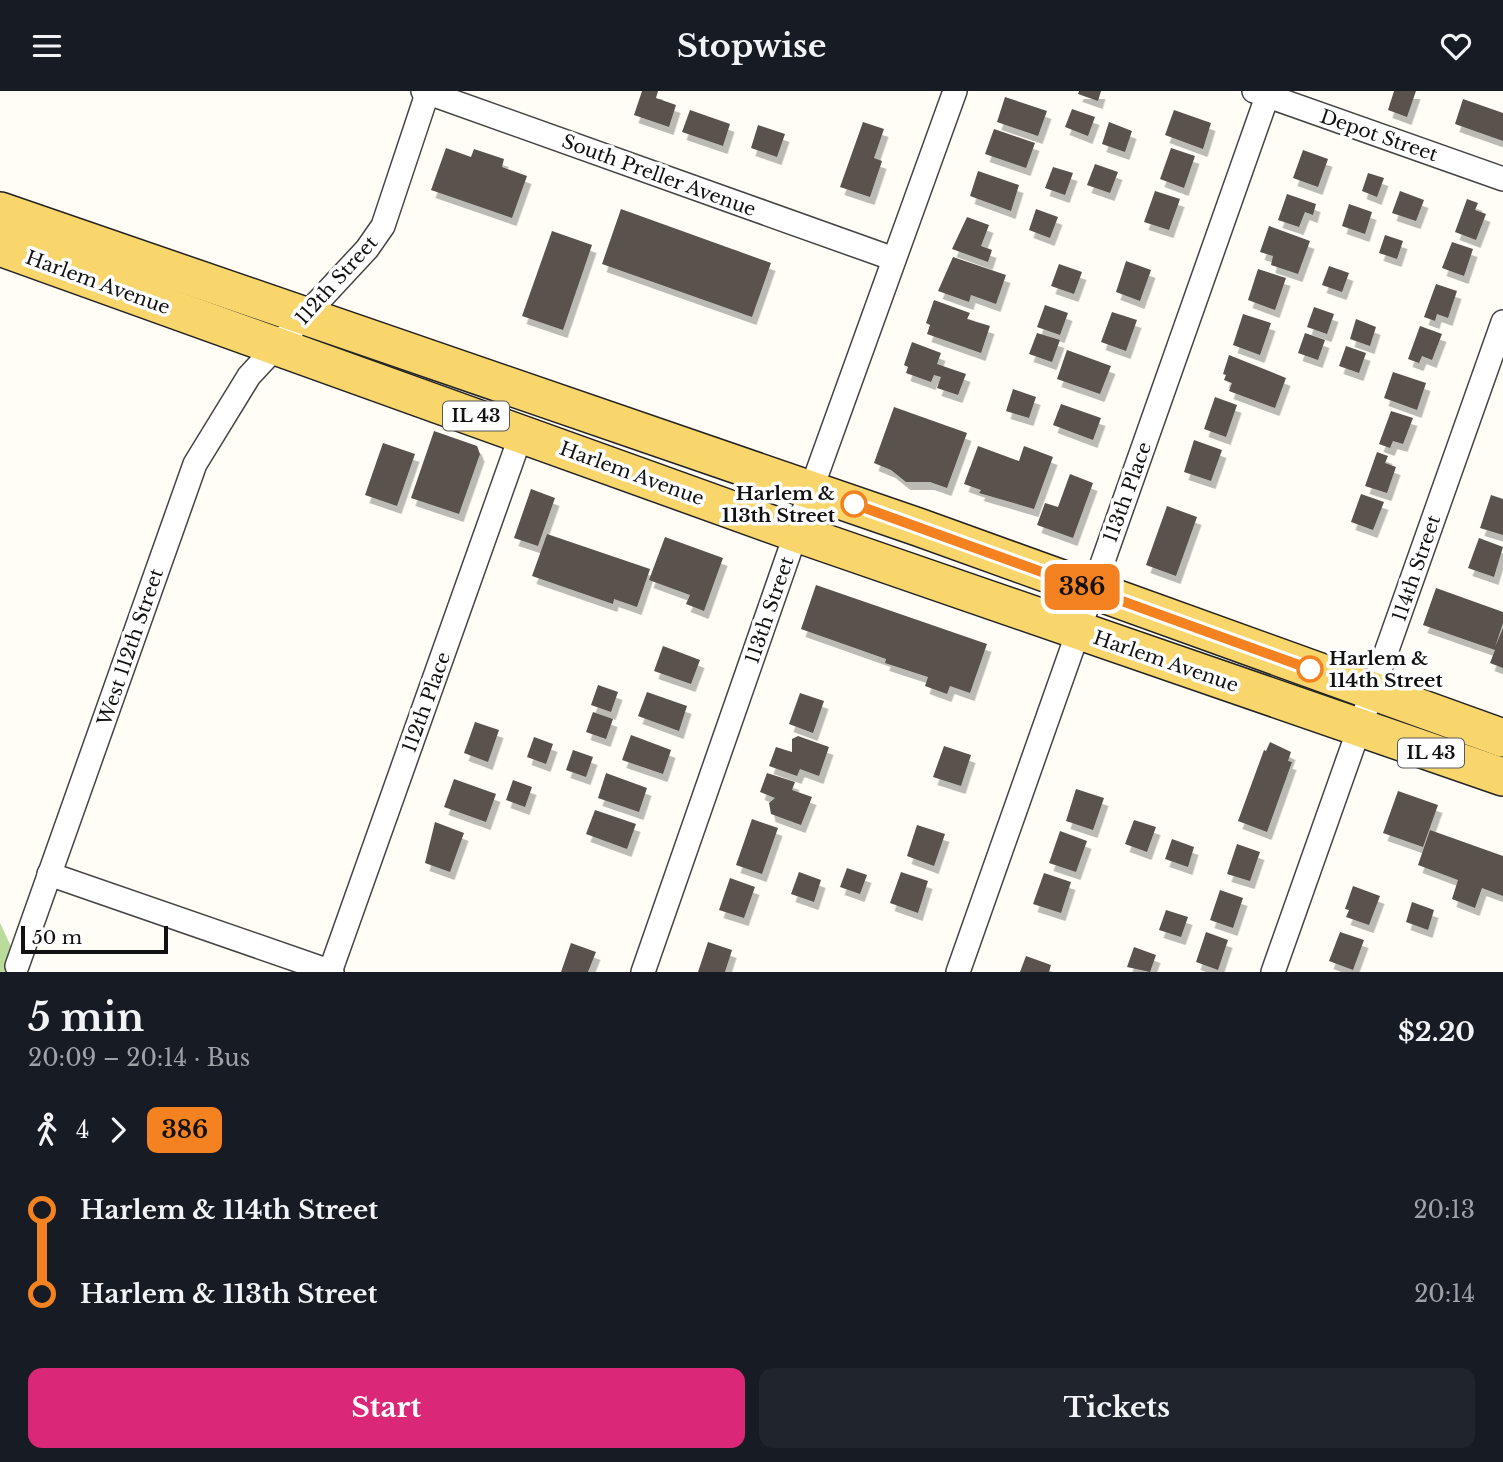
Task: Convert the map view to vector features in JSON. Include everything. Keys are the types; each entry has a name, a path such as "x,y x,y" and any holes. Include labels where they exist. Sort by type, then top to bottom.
{"main road":[{"name":"Harlem Avenue","path":"0,211 811,489 1503,739"},
{"name":"Harlem Avenue","path":"0,247 522,432 796,533 1503,777"}],"street":[{"name":"South Preller Avenue","path":"426,91 894,259"},
{"name":"112th Street","path":"275,345 368,249 383,226 426,91"},
{"name":"113th Street","path":"643,972 811,489 956,91"},
{"name":"Depot Street","path":"1264,93 1503,179"},
{"name":"113th Place","path":"958,972 1079,631 1264,93"},
{"name":"114th Street","path":"1273,972 1503,322"},
{"name":"West 112th Street","path":"17,965 195,464 249,376 275,345"},
{"name":"112th Place","path":"330,972 522,432"},
{"path":"50,874 330,972"}],"green space":[{"path":"0,923 23,972 0,972"}],"building":[{"path":"642,91 658,91 656,98 676,105 669,127 634,115"},
{"path":"1079,91 1101,91 1098,101 1078,94"},
{"path":"1394,91 1416,91 1407,117 1388,110"},
{"path":"1005,97 1047,111 1038,136 997,122"},
{"path":"1463,99 1503,113 1503,141 1455,124"},
{"path":"1072,109 1095,117 1088,136 1065,127"},
{"path":"690,110 730,124 723,146 682,132"},
{"path":"1174,110 1211,123 1203,149 1165,135"},
{"path":"863,122 884,129 874,158 882,161 870,197 840,187"},
{"path":"1109,122 1132,131 1125,152 1102,144"},
{"path":"758,125 785,134 777,157 751,148"},
{"path":"994,129 1035,143 1026,168 985,154"},
{"path":"446,148 471,157 474,149 504,159 502,167 527,176 512,218 431,190"},
{"path":"1171,148 1195,156 1184,188 1160,179"},
{"path":"1303,150 1328,159 1318,187 1293,178"},
{"path":"1095,164 1118,172 1110,193 1087,185"},
{"path":"1053,167 1073,173 1065,195 1045,188"},
{"path":"978,171 1019,185 1011,211 970,196"},
{"path":"1368,173 1384,178 1377,197 1362,191"},
{"path":"1155,191 1180,199 1169,230 1144,222"},
{"path":"1400,191 1424,200 1416,221 1392,213"},
{"path":"1287,194 1316,204 1313,215 1305,212 1299,227 1278,220"},
{"path":"1467,199 1478,203 1475,210 1486,214 1476,240 1455,232"},
{"path":"1349,204 1372,212 1365,234 1342,226"},
{"path":"621,209 771,263 752,317 602,264"},
{"path":"1036,209 1058,217 1050,238 1029,230"},
{"path":"967,217 989,225 981,246 992,250 988,262 952,249"},
{"path":"1269,226 1310,241 1298,274 1271,265 1273,256 1260,252"},
{"path":"552,231 592,245 563,330 522,316"},
{"path":"1385,235 1403,241 1397,259 1379,253"},
{"path":"1452,242 1473,249 1464,276 1442,268"},
{"path":"953,257 1006,275 996,304 971,295 969,302 938,291"},
{"path":"1126,261 1151,270 1140,301 1116,292"},
{"path":"1059,264 1082,272 1074,294 1051,286"},
{"path":"1329,266 1349,273 1342,292 1322,285"},
{"path":"1258,269 1286,278 1275,310 1248,300"},
{"path":"1436,284 1457,291 1448,318 1437,314 1435,321 1424,317"},
{"path":"934,300 970,313 967,319 990,326 981,353 927,334 930,325 926,323"},
{"path":"1045,305 1068,313 1060,335 1037,327"},
{"path":"1314,307 1334,314 1327,334 1307,327"},
{"path":"1112,312 1137,320 1126,351 1101,342"},
{"path":"1243,314 1271,323 1260,355 1233,345"},
{"path":"1356,319 1376,327 1370,346 1350,339"},
{"path":"1420,326 1442,334 1432,360 1422,356 1419,363 1408,359"},
{"path":"1037,333 1060,340 1052,362 1029,354"},
{"path":"1305,333 1325,340 1318,360 1298,353"},
{"path":"912,342 941,353 937,364 966,374 958,395 937,388 941,377 934,375 931,382 906,373 908,367 904,365"},
{"path":"1346,346 1366,353 1359,373 1339,366"},
{"path":"1067,350 1111,366 1100,394 1057,379"},
{"path":"1229,355 1286,378 1275,408 1229,391 1232,383 1224,380 1226,375 1223,374"},
{"path":"1393,372 1426,383 1417,410 1384,398"},
{"path":"1013,389 1036,397 1029,418 1006,411"},
{"path":"1215,397 1237,405 1226,437 1204,429"},
{"path":"1061,404 1101,418 1093,440 1053,425"},
{"path":"894,407 967,433 947,488 930,482 906,482 891,470 874,463"},
{"path":"1391,411 1413,418 1403,444 1393,441 1390,448 1379,444"},
{"path":"434,431 477,446 480,454 459,514 411,498"},
{"path":"1194,440 1222,450 1211,481 1184,472"},
{"path":"383,443 415,454 397,506 365,495"},
{"path":"978,446 1019,461 1024,446 1053,457 1034,509 979,493 981,490 964,484"},
{"path":"1377,452 1388,456 1385,463 1396,467 1387,493 1365,486"},
{"path":"1070,474 1093,483 1073,538 1037,525 1045,503 1058,507"},
{"path":"531,489 555,498 538,546 514,538"},
{"path":"1361,494 1384,502 1373,530 1351,522"},
{"path":"1491,495 1503,499 1503,535 1480,528"},
{"path":"1167,506 1197,517 1176,576 1146,565"},
{"path":"547,534 650,569 637,607 614,599 613,604 532,576"},
{"path":"665,537 723,558 704,611 686,604 690,595 649,580"},
{"path":"1479,538 1503,547 1494,577 1468,568"},
{"path":"816,585 987,644 970,693 950,686 947,694 925,686 928,677 885,663 886,659 801,629"},
{"path":"1436,588 1503,612 1503,623 1495,647 1503,628 1503,668 1490,663 1495,650 1423,625"},
{"path":"663,646 700,660 691,684 654,671"},
{"path":"598,685 618,692 611,712 591,705"},
{"path":"647,692 687,706 679,731 638,716"},
{"path":"800,693 824,701 813,733 789,724"},
{"path":"593,712 613,719 606,739 586,732"},
{"path":"475,722 499,730 488,762 464,753"},
{"path":"631,735 671,750 663,774 622,760"},
{"path":"798,736 829,747 819,776 800,769 797,776 769,766 776,747 792,752 792,739"},
{"path":"534,737 553,744 546,764 527,757"},
{"path":"1270,742 1291,752 1288,761 1292,762 1267,832 1238,821 1264,750 1266,751"},
{"path":"944,746 971,755 961,786 933,777"},
{"path":"573,750 593,757 586,777 566,770"},
{"path":"606,773 647,788 639,812 598,798"},
{"path":"767,773 795,782 792,790 812,797 801,825 771,814 769,803 775,798 760,792"},
{"path":"454,779 496,794 486,822 444,807"},
{"path":"513,780 532,787 525,807 506,800"},
{"path":"1076,789 1104,798 1093,830 1066,821"},
{"path":"1398,791 1438,805 1423,847 1383,833"},
{"path":"595,810 636,824 627,849 586,834"},
{"path":"752,819 778,828 762,874 736,865"},
{"path":"1134,820 1156,827 1147,852 1125,844"},
{"path":"435,822 464,833 450,872 425,863"},
{"path":"917,825 945,834 934,866 907,856"},
{"path":"1430,830 1503,856 1503,896 1482,888 1475,908 1452,899 1458,880 1418,865"},
{"path":"1060,831 1087,841 1076,872 1049,863"},
{"path":"1172,839 1194,847 1188,867 1165,859"},
{"path":"1237,844 1260,852 1250,881 1227,874"},
{"path":"847,868 867,875 860,894 840,887"},
{"path":"799,872 821,880 814,902 791,894"},
{"path":"901,872 928,881 918,913 890,903"},
{"path":"1044,873 1071,882 1061,913 1033,904"},
{"path":"730,878 755,887 744,918 719,910"},
{"path":"1353,886 1380,896 1369,925 1346,917 1349,910 1345,909"},
{"path":"1220,890 1243,898 1233,928 1210,920"},
{"path":"1412,902 1434,910 1428,930 1406,922"},
{"path":"1166,910 1188,917 1181,937 1159,930"},
{"path":"1206,932 1228,940 1218,970 1196,962"},
{"path":"1340,932 1364,940 1353,970 1329,961"},
{"path":"708,942 732,950 725,972 698,972"},
{"path":"571,943 596,952 588,972 561,972"},
{"path":"1134,947 1156,955 1150,972 1127,967"},
{"path":"1026,956 1051,965 1049,972 1020,972"}],"bus line":[{"name":"386","path":"854,504 1310,669"}],"place":[{"name":"Harlem & 113th Street","path":"854,504"},
{"name":"Harlem & 114th Street","path":"1310,669"}]}
